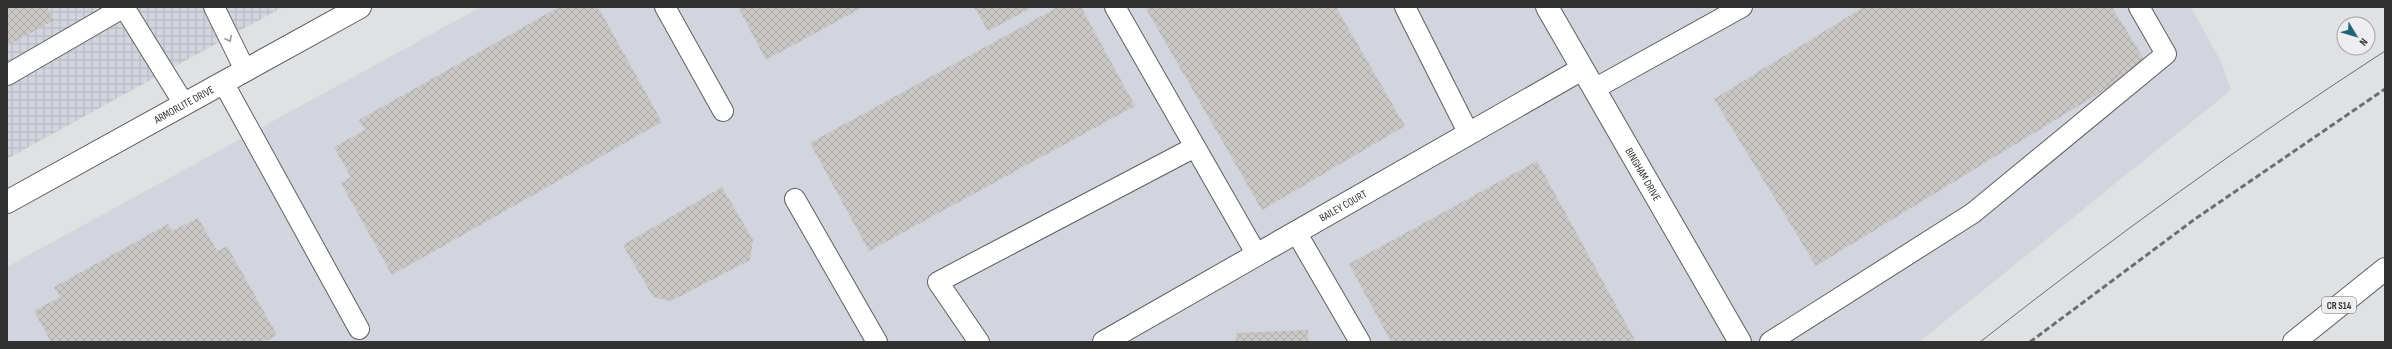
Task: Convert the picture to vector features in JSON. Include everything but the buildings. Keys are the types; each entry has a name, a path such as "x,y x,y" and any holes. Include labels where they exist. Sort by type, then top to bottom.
{"street":[{"name":"BINGHAM DRIVE","path":"1547,7 1740,342"},
{"name":"ARMORLITE DRIVE","path":"7,202 353,9"},
{"name":"BAILEY COURT","path":"1113,340 1256,255 1582,69"},
{"name":"CR S14","path":"2294,342 2385,269"}],"lane":[{"path":"7,75 124,7 184,104"},
{"path":"214,7 245,70"},
{"path":"665,7 723,111"},
{"path":"1115,7 1256,255"},
{"path":"1405,7 1469,134"},
{"path":"1594,89 1742,7"},
{"path":"1770,342 1973,213 2166,54 2139,7"},
{"path":"224,82 359,329"},
{"path":"979,342 938,282 1195,147"},
{"path":"795,199 877,342"},
{"path":"1296,232 1360,342"}],"shaded area":[{"path":"7,7 283,7 7,159"},
{"path":"481,7 2191,7 2222,64 2231,90 1919,342 7,342 7,267"}],"tram line":[{"path":"1980,342 2129,228 2230,155 2385,51"}],"railway":[{"path":"2030,342 2195,219 2385,89"}]}
